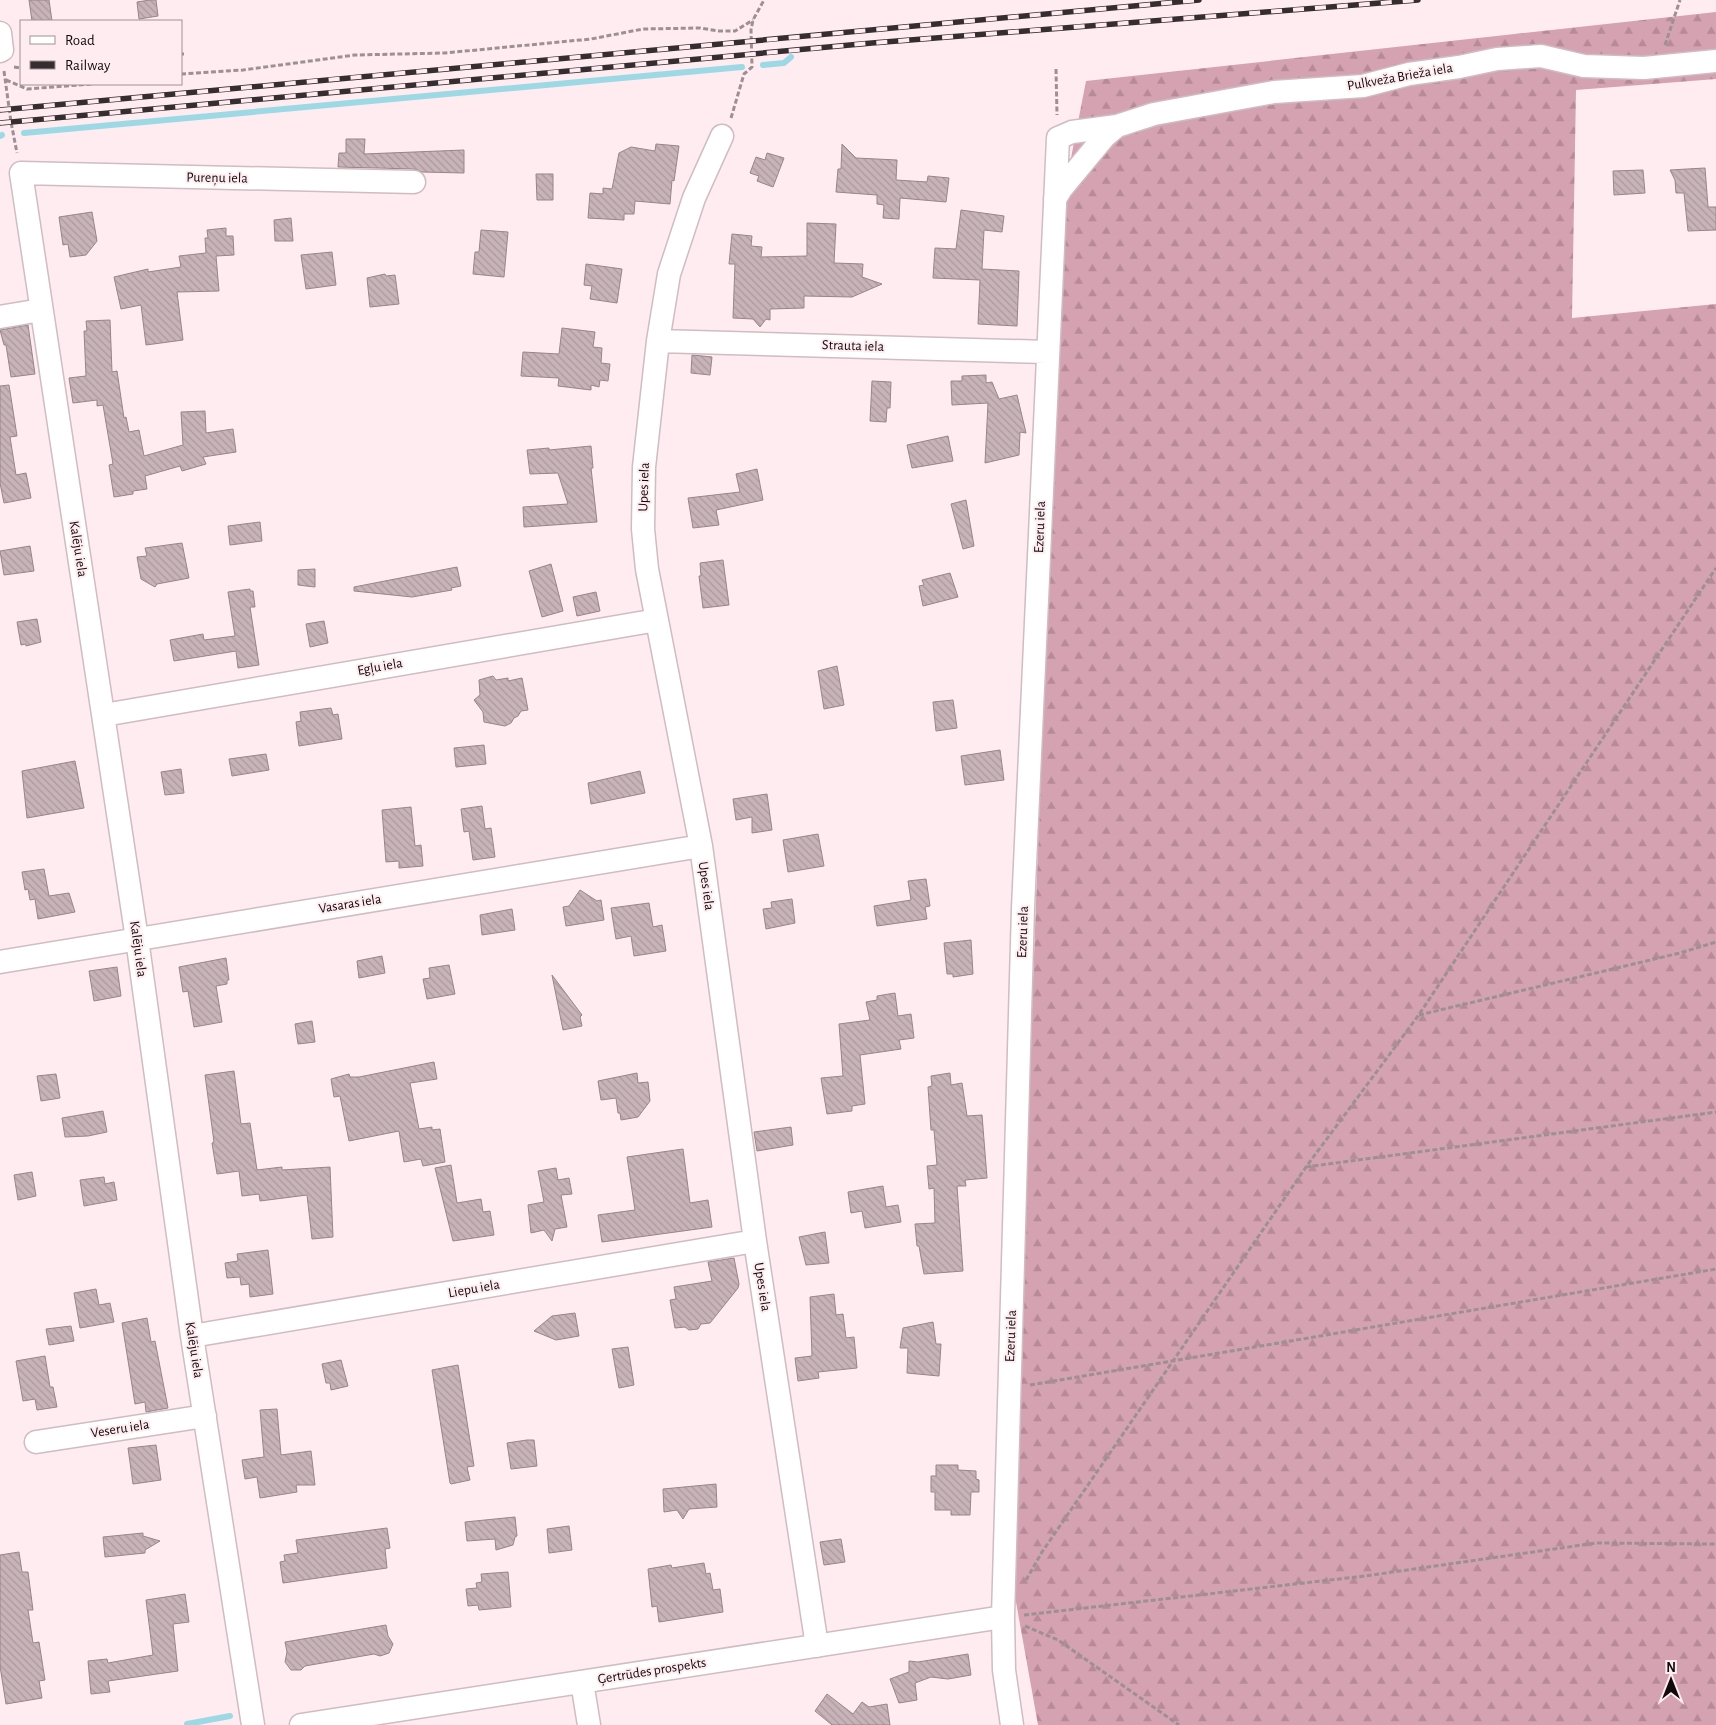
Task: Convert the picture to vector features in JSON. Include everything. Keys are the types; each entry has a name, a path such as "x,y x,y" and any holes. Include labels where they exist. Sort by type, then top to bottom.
{"street":[{"name":"Pulkveža Brieža iela","path":"1058,138 1072,132 1117,126 1149,115 1274,92 1363,86 1409,74 1459,67 1497,59 1541,56 1584,66 1644,68 1716,61"},
{"path":"1055,199 1106,136 1117,126"},
{"name":"Upes iela","path":"722,136 694,198 668,274 658,341 644,467 643,530 647,569 701,846 755,1241 817,1646"},
{"name":"Ezeru iela","path":"1012,1725 1004,1670 1003,1617 1023,918 1058,138"},
{"name":"Pureņu iela","path":"21,174 414,182"},
{"name":"Kalēju iela","path":"21,174 137,939 192,1336 253,1725"},
{"path":"0,317 41,310"},
{"name":"Strauta iela","path":"658,341 1047,352"},
{"name":"Egļu iela","path":"104,715 657,620"},
{"name":"Vasaras iela","path":"0,962 701,846"},
{"name":"Liepu iela","path":"192,1336 755,1241"},
{"name":"Veseru iela","path":"36,1442 205,1416"},
{"name":"Ģertrūdes prospekts","path":"301,1725 1003,1617"},
{"path":"582,1682 589,1725"}],"path":[{"path":"722,136 728,128 744,74 752,67 753,20 764,0"},
{"path":"1658,67 1680,0"},
{"path":"182,74 244,70 355,55 464,51 591,38 644,29 700,28 735,31 753,20"},
{"path":"1,45 11,122 21,174"},
{"path":"1056,69 1058,138"},
{"path":"6,80 26,89 79,85"},
{"path":"1023,1585 1042,1552 1306,1167 1418,1016 1716,568"},
{"path":"1418,1016 1680,953 1716,942"},
{"path":"1306,1167 1716,1112"},
{"path":"1010,1388 1716,1269"},
{"path":"1003,1617 1365,1576 1596,1542 1716,1544"},
{"path":"1003,1617 1058,1640 1179,1725"}],"green space":[{"path":"1716,12 1716,79 1576,90 1572,318 1716,304 1716,1725 1038,1725 1011,1574 1038,848 1058,225 1086,81"}],"building":[{"path":"29,0 49,0 52,20 32,20"},
{"path":"156,0 158,16 139,19 137,2"},
{"path":"346,139 365,139 364,154 464,150 464,173 422,172 414,169 338,167 339,153 346,153"},
{"path":"656,144 679,146 674,181 672,180 670,204 635,201 634,214 624,214 624,220 588,218 590,193 603,194 603,188 612,189 619,153 631,147 655,151"},
{"path":"842,144 856,158 897,160 896,180 927,182 928,176 949,178 946,202 900,198 899,219 883,218 884,205 877,204 877,195 836,192 838,169 841,169"},
{"path":"767,153 784,158 773,187 757,181 759,176 750,173 756,157 765,160"},
{"path":"1705,168 1708,207 1716,207 1716,230 1688,231 1684,193 1676,193 1675,180 1670,170"},
{"path":"1643,170 1645,193 1614,195 1613,171"},
{"path":"536,174 553,174 553,200 537,200"},
{"path":"961,210 1004,216 1002,232 984,230 982,269 1019,271 1017,326 978,324 980,280 933,278 935,248 956,249"},
{"path":"92,212 97,241 86,255 70,257 68,244 63,245 59,217"},
{"path":"291,218 293,241 275,241 274,220"},
{"path":"807,223 836,224 834,263 863,264 862,277 882,284 852,297 804,296 804,308 770,309 770,320 766,319 760,327 753,319 733,318 735,264 729,264 732,234 752,236 751,246 762,247 761,257 807,256"},
{"path":"226,228 226,236 233,236 234,255 216,256 219,291 177,292 183,340 146,345 141,305 121,309 114,277 148,269 148,272 181,267 179,256 206,253 205,238 208,238 207,230"},
{"path":"481,230 508,232 504,277 473,274 475,252 479,252"},
{"path":"332,252 336,285 306,289 301,255"},
{"path":"586,264 622,269 617,303 590,299 592,286 584,285"},
{"path":"385,274 386,276 395,275 399,304 370,307 367,278"},
{"path":"110,320 112,372 117,371 124,418 126,417 129,432 139,430 144,456 183,445 181,412 205,411 206,433 233,429 236,452 203,457 206,464 182,471 180,466 145,476 147,489 133,491 133,494 114,497 109,465 113,464 103,405 97,406 97,400 73,403 69,378 86,376 84,331 87,331 86,321"},
{"path":"28,325 35,374 11,377 6,345 4,345 0,330"},
{"path":"562,328 595,332 593,347 602,348 601,363 610,364 608,381 600,380 599,387 591,385 591,390 558,386 559,378 521,376 523,352 559,354"},
{"path":"692,355 712,357 710,375 691,373"},
{"path":"986,375 986,383 992,382 999,399 1017,395 1026,433 1020,432 1019,455 985,463 988,403 952,405 951,381 962,381 962,376"},
{"path":"872,381 891,382 890,408 887,408 886,422 870,421"},
{"path":"9,385 17,436 10,437 16,475 26,473 31,498 4,503 0,483 0,386"},
{"path":"948,436 953,461 912,468 907,445"},
{"path":"591,446 593,468 591,468 597,522 524,527 523,507 568,504 558,473 530,474 527,450"},
{"path":"757,469 763,500 716,510 719,525 693,528 688,498 740,492 736,474"},
{"path":"966,500 974,546 963,549 951,504"},
{"path":"260,522 262,541 230,545 228,526"},
{"path":"182,543 189,578 157,584 155,587 141,579 137,557 147,556 145,548"},
{"path":"30,546 34,571 4,575 0,551"},
{"path":"723,560 729,605 703,608 699,576 701,576 700,563"},
{"path":"551,564 563,611 542,617 529,571"},
{"path":"457,567 461,586 451,588 452,590 412,597 354,591 354,587"},
{"path":"315,569 315,587 298,585 298,570"},
{"path":"950,573 958,597 923,606 919,586 924,585 922,580"},
{"path":"250,589 250,591 253,591 255,607 250,607 259,665 238,668 236,651 174,661 170,640 203,634 204,640 235,636 228,592"},
{"path":"596,592 600,611 577,616 573,597"},
{"path":"37,619 41,642 26,646 26,644 21,645 17,622"},
{"path":"324,621 328,643 310,647 306,624"},
{"path":"837,666 844,705 824,709 818,671"},
{"path":"493,676 496,680 508,678 508,681 522,678 528,710 521,711 511,723 505,726 484,722 483,712 474,700 480,695 479,680"},
{"path":"953,700 957,728 936,731 933,702"},
{"path":"331,708 333,715 338,714 342,739 299,746 296,722 301,721 300,712"},
{"path":"484,745 486,764 456,767 454,748"},
{"path":"1000,750 1004,780 965,785 961,756"},
{"path":"266,754 269,770 232,776 229,759"},
{"path":"75,761 84,808 27,818 22,771"},
{"path":"181,769 184,793 165,795 161,772"},
{"path":"640,771 645,793 591,804 588,783"},
{"path":"767,794 772,830 752,833 752,817 736,820 733,799"},
{"path":"482,806 485,829 491,828 495,857 473,860 469,831 464,832 461,809"},
{"path":"411,807 415,846 421,845 423,866 399,868 399,861 386,862 382,810"},
{"path":"818,834 824,866 788,872 783,840"},
{"path":"44,869 49,896 69,893 75,912 38,919 35,899 30,900 28,889 25,890 22,872"},
{"path":"926,879 930,906 925,907 927,919 877,926 874,906 911,900 908,881"},
{"path":"580,890 597,901 601,900 604,920 566,926 563,907 569,906"},
{"path":"792,899 795,923 766,929 763,909 772,908 771,902"},
{"path":"649,903 653,927 662,925 666,951 634,956 631,936 616,939 611,908"},
{"path":"512,909 515,930 482,935 480,915"},
{"path":"971,940 973,974 953,977 953,974 947,974 944,943"},
{"path":"382,956 385,973 359,978 357,961"},
{"path":"226,958 229,980 227,980 227,984 216,986 222,1022 194,1027 188,991 183,992 179,967"},
{"path":"449,965 455,994 427,999 423,979 430,978 429,968"},
{"path":"117,967 121,996 94,1001 89,971"},
{"path":"552,975 582,1015 580,1017 582,1026 563,1030"},
{"path":"895,993 898,1016 911,1014 914,1038 899,1040 901,1049 860,1055 865,1104 852,1106 852,1111 827,1114 821,1078 843,1076 839,1024 870,1020 866,1002 877,1000 877,996"},
{"path":"312,1021 315,1042 298,1044 295,1024"},
{"path":"434,1062 437,1079 410,1083 419,1129 432,1127 432,1130 440,1129 445,1162 423,1166 421,1159 404,1162 399,1131 349,1141 340,1096 334,1097 331,1079 349,1074 350,1077 359,1077"},
{"path":"234,1071 241,1124 250,1123 257,1170 282,1167 282,1170 330,1167 333,1237 312,1239 307,1195 260,1201 259,1194 242,1196 239,1171 217,1174 205,1075"},
{"path":"637,1073 638,1083 648,1082 650,1101 638,1117 621,1120 616,1098 601,1100 598,1081"},
{"path":"950,1073 951,1085 962,1083 967,1116 982,1115 987,1178 965,1180 966,1186 957,1186 963,1271 924,1274 919,1246 917,1246 915,1224 935,1223 934,1188 929,1189 927,1166 937,1165 934,1130 931,1130 928,1087 932,1086 931,1076"},
{"path":"56,1074 60,1098 41,1101 37,1076"},
{"path":"103,1111 107,1132 88,1136 65,1137 62,1118"},
{"path":"791,1127 793,1145 757,1151 754,1132"},
{"path":"683,1149 690,1203 708,1200 712,1227 602,1242 598,1215 635,1210 627,1157"},
{"path":"451,1165 457,1203 481,1199 483,1212 490,1211 494,1235 453,1241 435,1168"},
{"path":"556,1168 558,1180 569,1178 572,1194 561,1195 567,1227 555,1229 552,1241 544,1230 531,1233 528,1205 544,1202 538,1171"},
{"path":"32,1172 36,1196 18,1200 14,1175"},
{"path":"104,1177 105,1184 114,1182 117,1200 84,1206 80,1180"},
{"path":"883,1186 886,1207 898,1205 901,1222 865,1228 862,1211 851,1213 848,1192"},
{"path":"825,1232 829,1263 806,1265 799,1237"},
{"path":"268,1250 273,1294 250,1297 249,1284 241,1285 240,1277 227,1278 225,1263 238,1261 237,1254"},
{"path":"734,1258 739,1284 738,1288 710,1323 701,1324 698,1329 675,1328 670,1300 676,1299 674,1287 712,1281 708,1262"},
{"path":"96,1289 99,1305 110,1303 114,1322 80,1328 74,1293"},
{"path":"834,1294 836,1315 843,1314 846,1338 854,1337 857,1368 818,1372 819,1378 798,1381 795,1358 812,1356 810,1297"},
{"path":"575,1313 579,1336 556,1340 534,1331 552,1316"},
{"path":"147,1318 151,1342 155,1341 168,1408 146,1412 145,1402 135,1404 122,1323"},
{"path":"933,1322 936,1344 941,1344 939,1376 907,1373 908,1348 900,1348 903,1328"},
{"path":"71,1326 74,1341 49,1345 46,1329"},
{"path":"628,1347 634,1385 619,1388 612,1349"},
{"path":"45,1356 50,1387 53,1387 57,1407 37,1410 35,1399 23,1401 16,1361"},
{"path":"341,1360 348,1386 331,1390 330,1383 326,1383 322,1364"},
{"path":"458,1365 474,1466 467,1467 470,1480 451,1484 432,1370"},
{"path":"277,1409 281,1455 311,1451 315,1485 296,1485 297,1492 260,1498 257,1477 245,1479 242,1460 264,1457 260,1410"},
{"path":"534,1440 537,1466 511,1469 507,1443"},
{"path":"156,1445 161,1480 133,1484 128,1448"},
{"path":"936,1465 958,1465 958,1470 976,1471 976,1479 979,1480 979,1492 971,1492 970,1515 951,1515 951,1510 935,1510 935,1492 931,1492 931,1476 936,1476"},
{"path":"716,1484 717,1507 689,1509 683,1519 677,1510 664,1512 663,1489"},
{"path":"515,1517 517,1536 513,1545 496,1550 495,1539 467,1541 465,1522"},
{"path":"569,1526 572,1550 549,1553 547,1529"},
{"path":"387,1528 390,1548 385,1549 387,1568 283,1583 280,1562 285,1561 284,1555 298,1553 296,1540"},
{"path":"143,1533 143,1536 160,1541 145,1550 145,1553 105,1557 103,1537"},
{"path":"841,1539 845,1562 824,1565 820,1542"},
{"path":"19,1552 22,1572 28,1572 33,1610 28,1610 33,1643 39,1642 45,1680 39,1681 42,1698 6,1704 0,1666 0,1555"},
{"path":"704,1563 706,1574 710,1573 713,1590 720,1589 723,1612 659,1622 657,1606 652,1607 648,1569 671,1565 672,1568"},
{"path":"508,1572 511,1607 479,1610 478,1605 468,1606 466,1589 477,1588 476,1583 482,1582 481,1574"},
{"path":"185,1594 189,1622 173,1624 178,1671 108,1681 110,1692 91,1694 88,1661 107,1659 108,1663 153,1655 146,1600"},
{"path":"386,1625 388,1636 393,1644 389,1653 380,1656 374,1654 305,1666 301,1670 291,1670 285,1662 287,1652 285,1642"},
{"path":"968,1654 971,1675 948,1679 931,1677 915,1683 917,1700 899,1703 890,1679 909,1672 909,1661 918,1662"},
{"path":"827,1694 853,1714 862,1702 869,1707 887,1704 890,1725 832,1725 815,1711"}],"waterway":[{"path":"763,65 784,63 791,57"},
{"path":"24,133 742,67"},
{"path":"187,1724 230,1716"}],"railway":[{"path":"0,110 1199,0"},
{"path":"0,123 872,43 1418,0"}]}
